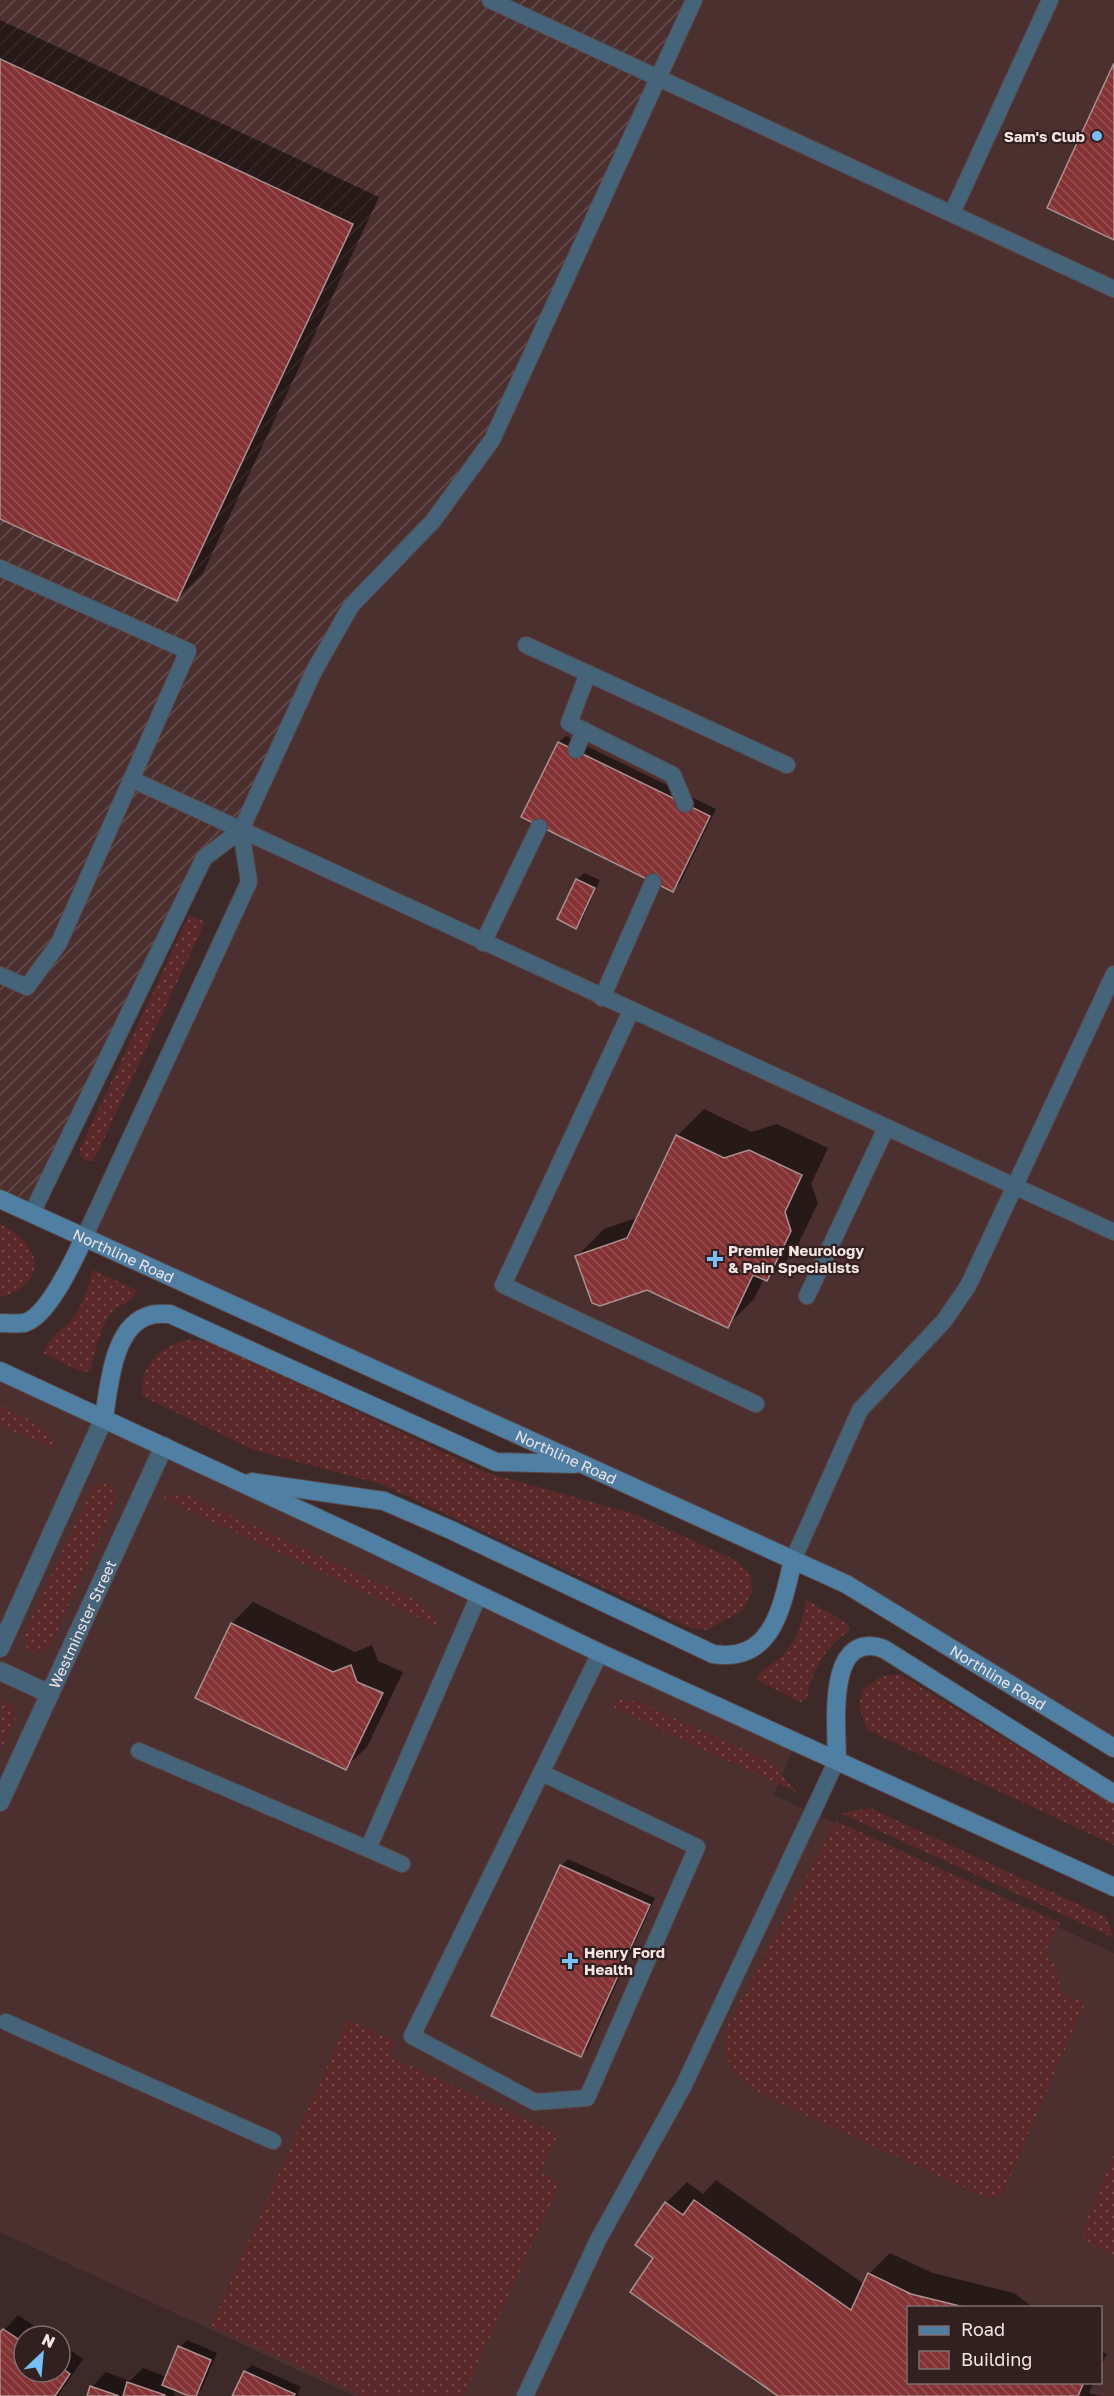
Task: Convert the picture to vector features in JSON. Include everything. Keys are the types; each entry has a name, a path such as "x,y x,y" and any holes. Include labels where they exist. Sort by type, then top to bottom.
{"main road":[{"name":"Northline Road","path":"0,1199 846,1584 1114,1748"},
{"path":"0,1323 26,1323 46,1306 67,1273 84,1238"},
{"path":"104,1418 110,1375 123,1339 136,1323 151,1315 170,1314 496,1462 583,1465"},
{"path":"0,1371 164,1446 600,1653 1114,1887"},
{"path":"231,1479 384,1501 452,1530 714,1654 732,1657 749,1651 762,1641 775,1623 793,1560"},
{"path":"837,1760 837,1680 843,1664 857,1648 870,1644 884,1649 1114,1794"}],"street":[{"path":"0,1648 104,1418"},
{"name":"Westminster Street","path":"0,1802 164,1446"},
{"path":"0,1671 50,1694"}],"lane":[{"path":"490,0 658,80 1114,289"},
{"path":"32,1213 204,858 241,830 314,671 351,606 433,521 492,440 694,0"},
{"path":"952,213 1050,0"},
{"path":"0,568 188,651 59,943 27,987 0,975"},
{"path":"526,645 787,765"},
{"path":"588,674 569,723 673,775 685,804"},
{"path":"576,750 584,730"},
{"path":"131,779 1114,1232"},
{"path":"483,943 539,826"},
{"path":"84,1238 249,882 241,830"},
{"path":"602,998 653,882"},
{"path":"793,1560 860,1410 944,1321 968,1286 1016,1188 1114,974"},
{"path":"631,1011 503,1285 756,1404"},
{"path":"807,1296 886,1128"},
{"path":"368,1849 479,1595"},
{"path":"542,1773 697,1847 587,2098 536,2102 412,2036 600,1653"},
{"path":"139,1751 402,1864"},
{"path":"525,2396 598,2240 683,2087 837,1760"},
{"path":"6,2022 273,2141"}],"shaded area":[{"path":"0,0 694,0 492,440 351,606 241,830 204,858 32,1213 0,1199"},
{"path":"694,0 1114,0 1114,1748 911,1623 84,1238 249,882 241,830 263,778"},
{"path":"189,915 205,922 96,1156 92,1161 85,1161 80,1155 80,1149"},
{"path":"0,1224 14,1232 24,1242 31,1252 34,1263 33,1273 27,1283 16,1291 0,1297"},
{"path":"93,1270 137,1290 128,1302 108,1317 91,1369 84,1373 43,1353 51,1339 78,1310"},
{"path":"184,1340 210,1342 488,1473 635,1514 737,1561 751,1576 752,1592 742,1611 707,1630 690,1628 381,1484 254,1450 142,1396 144,1375 152,1360 165,1349"},
{"path":"0,1371 796,1742 774,1795 1114,1953 1114,2396 354,2396 0,2232"},
{"path":"0,1406 41,1427 52,1440 55,1449 0,1426"},
{"path":"103,1482 114,1487 117,1499 51,1645 39,1652 31,1651 27,1649 24,1634 92,1487"},
{"path":"174,1494 189,1496 417,1600 436,1619 441,1628 162,1498"},
{"path":"805,1599 848,1624 849,1631 833,1644 820,1660 807,1699 800,1702 755,1679 790,1647 801,1625"},
{"path":"900,1674 1084,1787 1114,1801 1114,1845 867,1730 859,1706 863,1689 880,1677"},
{"path":"2,1699 13,1705 16,1717 0,1752"},
{"path":"618,1699 639,1702 773,1763 796,1792 614,1708"},
{"path":"870,1808 1106,1917 1114,1938 840,1813"},
{"path":"836,1821 1060,1923 1045,1952 1057,1969 1061,1992 1085,2003 1002,2196 987,2198 764,2096 737,2074 727,2057 726,2035 729,2022"},
{"path":"348,2020 396,2041 389,2056 558,2134 541,2173 560,2183 463,2396 364,2396 211,2325"},
{"path":"1114,2154 1114,2256 1087,2241 1082,2232"}],"building":[{"path":"0,59 353,224 177,601 0,519"},
{"name":"Sam's Club","path":"1114,63 1114,240 1047,208"},
{"path":"558,742 710,816 673,892 521,817"},
{"path":"576,879 595,888 576,929 557,919"},
{"path":"676,1135 724,1158 749,1150 802,1175 785,1212 791,1231 767,1281 753,1275 728,1328 647,1290 600,1306 592,1303 575,1256 627,1238"},
{"path":"231,1623 333,1672 351,1665 357,1682 383,1693 346,1770 195,1698"},
{"name":"Henry Ford Health","path":"560,1865 650,1905 581,2057 491,2016"},
{"path":"694,2200 851,2310 868,2273 911,2294 960,2306 907,2306 907,2384 1083,2384 1078,2396 778,2396 630,2292 653,2258 635,2245 665,2202 683,2215"},
{"path":"3,2329 12,2335 12,2384 63,2384 55,2396 0,2396 0,2332"},
{"path":"178,2346 211,2360 196,2396 189,2396 162,2385"},
{"path":"244,2371 295,2394 294,2396 232,2396"},
{"path":"127,2382 165,2395 165,2396 123,2396"},
{"path":"90,2386 119,2396 87,2396"}],"place":[{"name":"Sam's Club","path":"1097,136"},
{"name":"Premier Neurology & Pain Specialists","path":"715,1259"},
{"name":"Henry Ford Health","path":"570,1961"}]}
